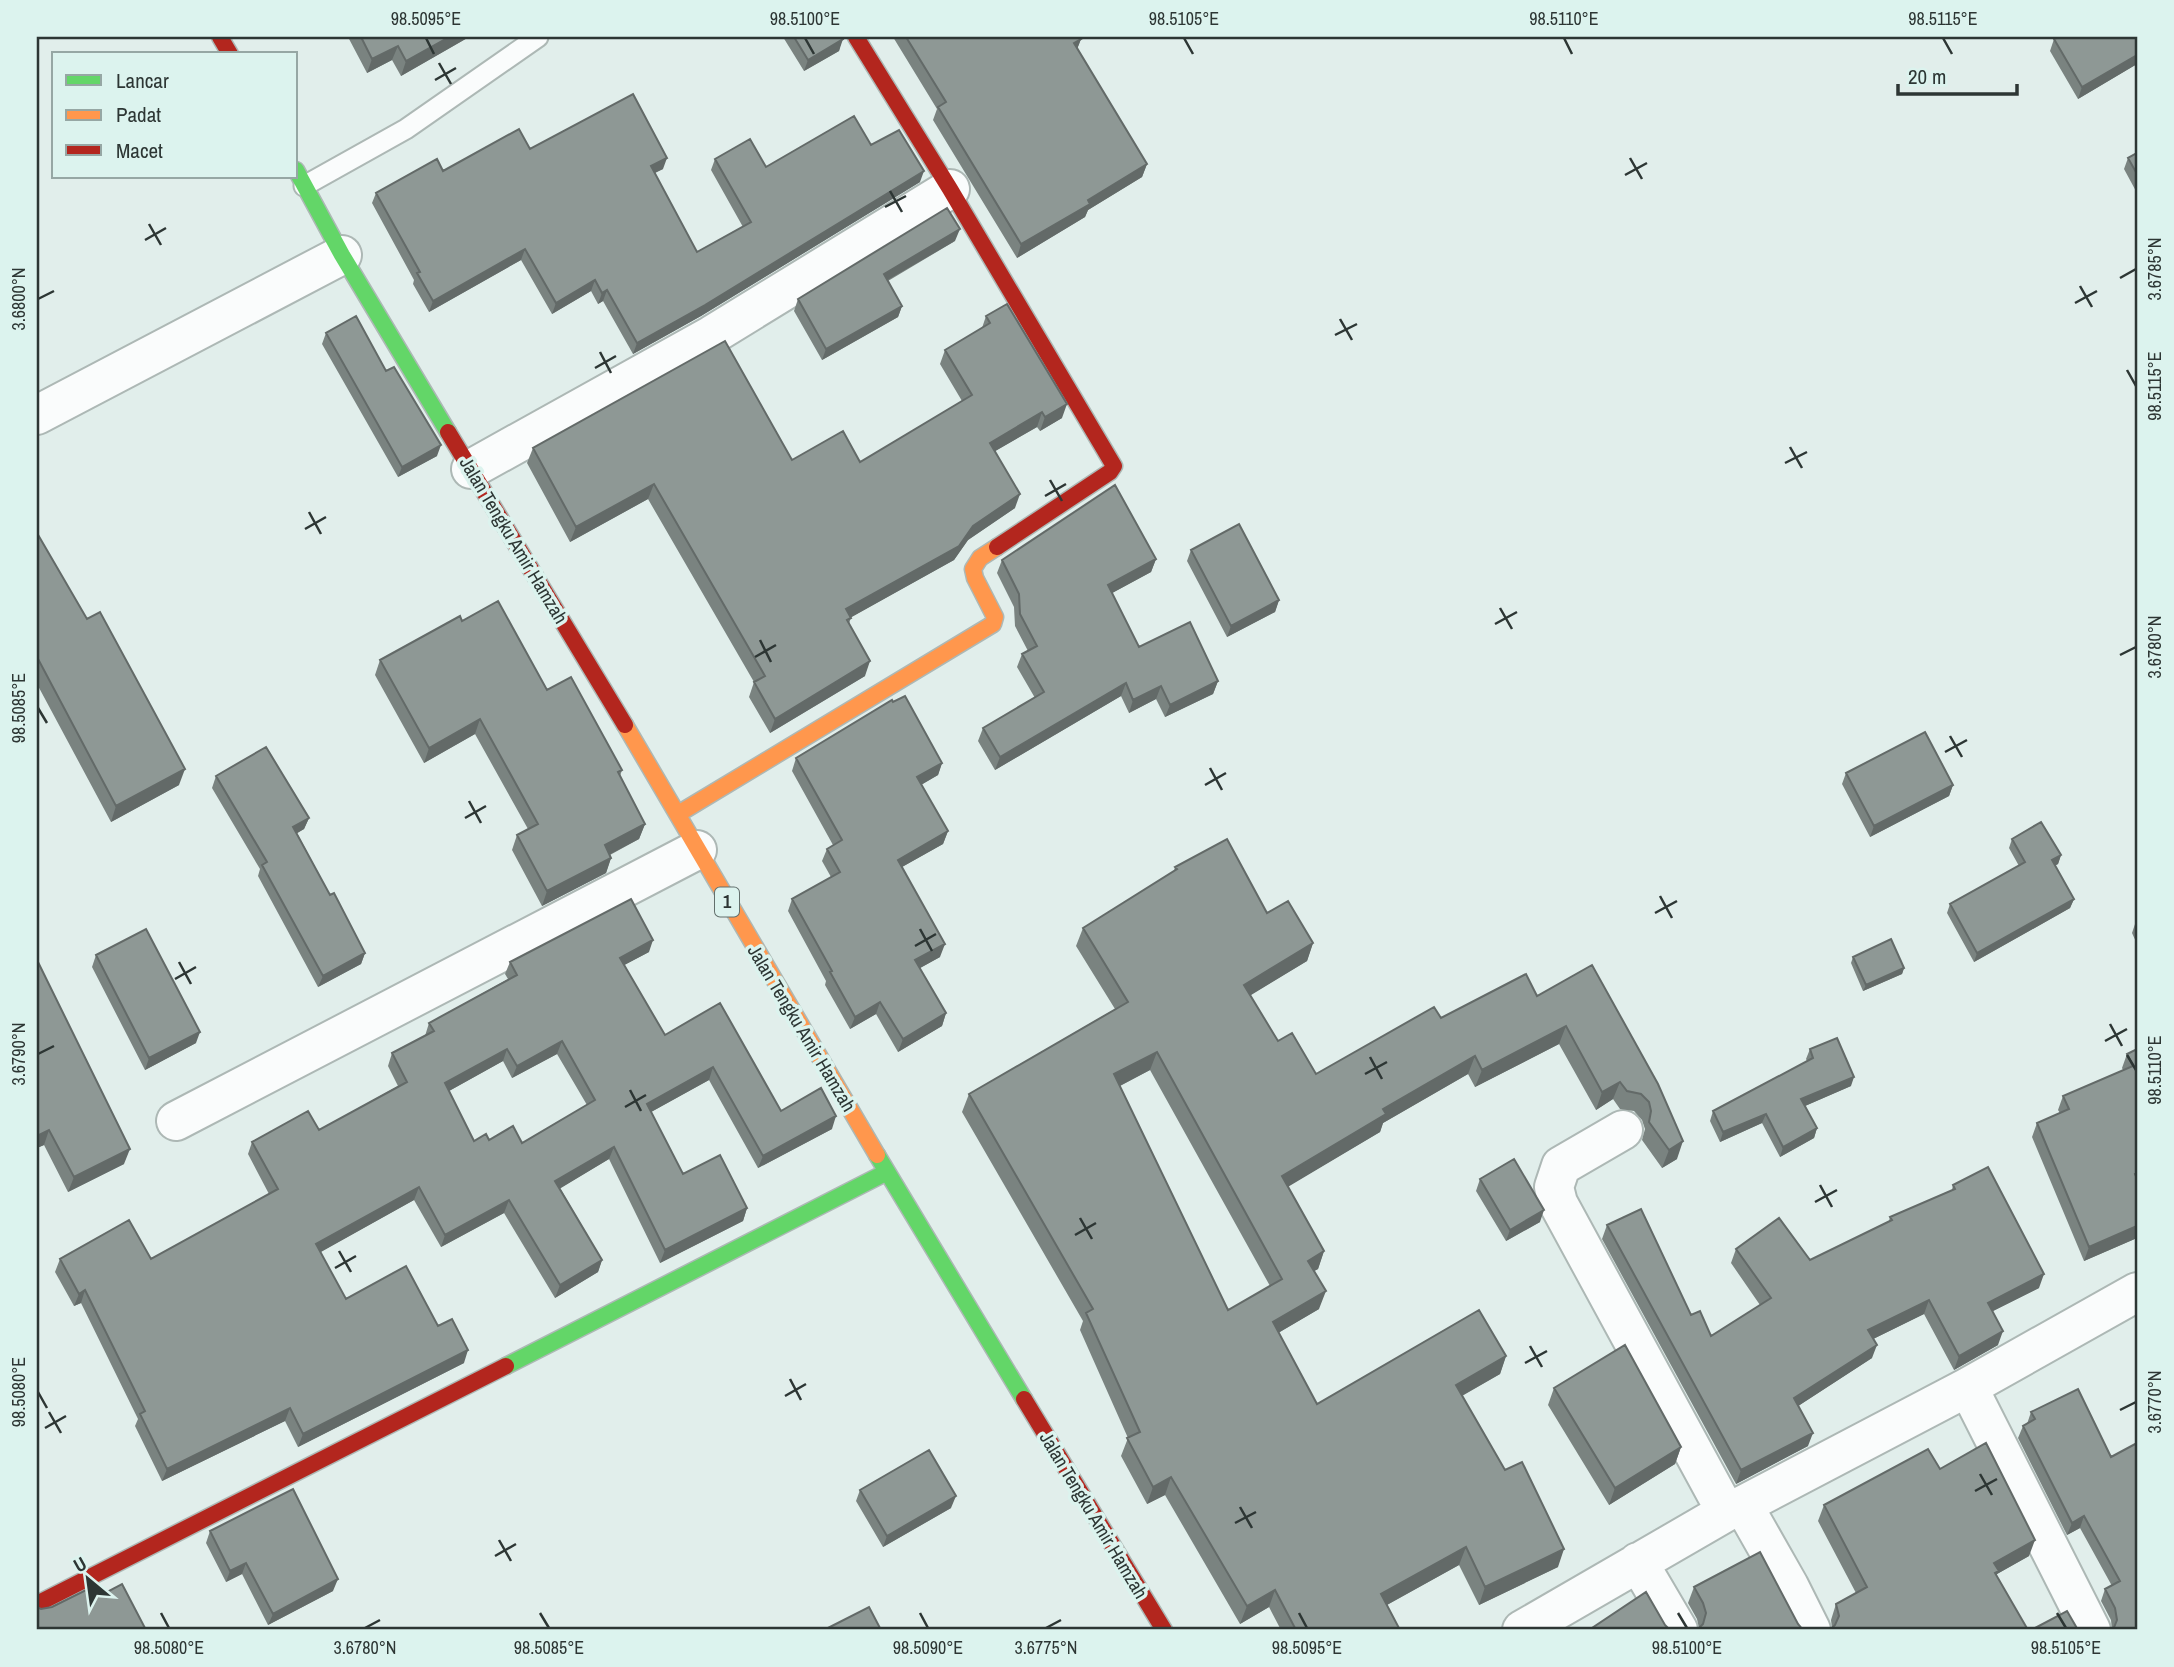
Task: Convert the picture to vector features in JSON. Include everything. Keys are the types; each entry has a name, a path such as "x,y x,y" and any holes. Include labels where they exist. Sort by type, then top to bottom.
{"main road":[{"path":"677,814 993,624 995,617 973,569 980,558 1114,467 950,189 856,37"},
{"name":"Jalan Tengku Amir Hamzah","path":"300,178 342,255 677,814 887,1172 1164,1630"},
{"path":"37,1604 887,1172"}],"street":[{"path":"471,469 712,335 950,189"},
{"path":"37,415 342,255"},
{"path":"176,1121 697,850"},
{"path":"1623,1130 1561,1166 1554,1187 1558,1203 1735,1509 1789,1586 1811,1630"},
{"path":"1522,1630 1638,1562 1968,1387 2137,1292"},
{"path":"1968,1387 2091,1630"},
{"path":"1638,1562 1678,1630"}],"lane":[{"path":"300,178 406,130 538,37"}],"building":[{"path":"361,37 449,37 406,61 398,46 372,59"},
{"path":"794,37 842,37 843,39 808,60"},
{"path":"906,37 1079,37 1081,39 1074,43 1147,164 1088,200 1090,204 1021,244 938,107 946,102"},
{"path":"2137,37 2137,55 2082,87 2054,39"},
{"path":"633,94 667,158 651,166 697,252 751,222 715,159 750,139 766,167 854,116 871,145 899,130 924,171 705,305 637,343 607,290 602,293 595,280 556,303 525,249 433,301 376,193 437,159 443,171 519,129 530,149"},
{"path":"2137,153 2137,174 2128,158"},
{"path":"947,208 960,229 884,274 902,306 826,349 798,299"},
{"path":"1007,304 1067,404 1045,417 1042,412 990,443 1020,494 973,526 959,546 846,609 851,618 847,620 870,661 775,719 754,682 765,676 654,484 576,527 533,448 725,341 792,460 843,431 860,462 972,395 945,350 990,323 986,316"},
{"path":"356,316 386,371 394,367 441,445 402,467 326,333"},
{"path":"1115,485 1156,559 1108,585 1139,647 1190,622 1218,681 1170,705 1161,686 1133,700 1126,683 1000,757 983,728 1044,692 1022,654 1037,646 1020,614 1019,594 1002,560"},
{"path":"1239,524 1279,600 1231,626 1191,550"},
{"path":"37,533 87,619 100,612 185,769 116,806 37,657"},
{"path":"498,601 547,690 571,677 622,770 618,772 645,824 605,845 611,858 547,891 517,835 538,824 480,719 429,748 380,660 460,616 462,621"},
{"path":"905,696 942,763 917,777 948,831 898,860 945,944 915,960 946,1013 903,1039 880,1002 855,1017 792,899 840,872 827,849 842,840 796,758 892,700 893,702"},
{"path":"1925,732 1953,785 1874,826 1846,773"},
{"path":"266,747 309,818 293,827 330,895 334,893 365,953 323,976 262,865 267,862 216,776"},
{"path":"2041,822 2061,855 2052,860 2074,899 1977,953 1950,904 2025,862 2012,839"},
{"path":"1227,839 1267,913 1288,901 1313,943 1244,985 1278,1041 1292,1033 1316,1074 1434,1007 1441,1018 1526,974 1537,996 1592,965 1658,1084 1683,1141 1669,1150 1649,1122 1649,1102 1641,1094 1627,1091 1620,1082 1602,1092 1566,1026 1482,1070 1475,1056 1383,1109 1386,1114 1282,1176 1324,1251 1308,1261 1326,1291 1273,1322 1317,1404 1479,1310 1506,1356 1456,1385 1505,1470 1522,1462 1564,1549 1485,1587 1466,1547 1381,1594 1400,1630 1296,1630 1275,1590 1247,1606 1171,1477 1153,1487 1127,1438 1140,1432 1086,1313 1093,1309 969,1094 1128,1002 1083,928 1177,869 1175,867","holes":["1157,1052 1282,1279 1228,1310 1114,1074"]},
{"path":"631,899 653,940 620,958 665,1035 720,1003 781,1111 821,1088 836,1116 763,1156 713,1067 647,1104 683,1174 720,1155 747,1208 665,1250 614,1147 555,1181 602,1260 560,1285 509,1200 445,1235 419,1187 316,1244 346,1299 406,1266 438,1326 452,1319 468,1350 303,1434 290,1408 167,1469 140,1414 145,1411 85,1290 79,1294 60,1259 129,1220 151,1259 278,1189 252,1142 308,1111 319,1130 407,1082 392,1053 434,1031 429,1023 517,975 510,962","holes":["562,1041 595,1100 522,1143 513,1126 489,1140 486,1134 474,1141 445,1083 507,1049 517,1066"]},
{"path":"146,929 200,1032 149,1058 96,955"},
{"path":"1891,939 1904,968 1866,985 1853,957"},
{"path":"37,960 130,1149 74,1177 49,1130 37,1136"},
{"path":"1837,1038 1854,1077 1801,1099 1817,1128 1783,1147 1766,1114 1723,1132 1713,1111 1813,1058 1810,1049"},
{"path":"2137,1049 2137,1226 2089,1247 2037,1123 2069,1109 2063,1096 2133,1066 2127,1054"},
{"path":"1514,1159 1544,1210 1510,1230 1480,1179"},
{"path":"1988,1167 2044,1274 1988,1303 2003,1331 1959,1356 1929,1300 1868,1330 1877,1345 1794,1398 1813,1433 1741,1470 1607,1225 1641,1209 1691,1315 1700,1311 1711,1336 1771,1298 1736,1249 1779,1218 1810,1260 1892,1220 1890,1217 1955,1189 1953,1185"},
{"path":"1625,1345 1681,1447 1615,1488 1554,1388"},
{"path":"2078,1389 2111,1457 2137,1443 2137,1630 2113,1630 2117,1620 2115,1608 2105,1589 2120,1581 2084,1516 2072,1523 2023,1426 2035,1419 2031,1412"},
{"path":"1986,1443 2035,1540 1994,1563 1999,1571 1995,1573 2028,1630 1830,1630 1839,1616 1836,1604 1867,1587 1824,1505 1928,1449 1940,1469"},
{"path":"929,1450 956,1496 887,1536 860,1490"},
{"path":"293,1489 338,1579 273,1614 246,1563 230,1571 210,1531"},
{"path":"1760,1552 1803,1630 1697,1630 1703,1624 1706,1613 1694,1587"},
{"path":"122,1584 146,1630 37,1630 37,1607 52,1607 88,1589 94,1599"},
{"path":"1646,1592 1670,1630 1589,1630"},
{"path":"869,1607 881,1630 824,1630"},
{"path":"2067,1611 2078,1630 2036,1630 2035,1628"}],"traffic: fast":[{"path":"298,174 342,255 448,432"},
{"path":"877,1155 1024,1399"},
{"path":"506,1366 887,1172"}],"traffic: slow":[{"path":"678,814 993,624 995,617 973,569 980,558 997,547"},
{"path":"625,725 877,1155"}],"traffic: jam":[{"path":"220,37 229,52"},
{"path":"856,37 950,189 1114,466 1110,472 997,547"},
{"path":"448,432 625,725"},
{"path":"37,1604 506,1366"},
{"path":"1024,1399 1164,1630"}]}
